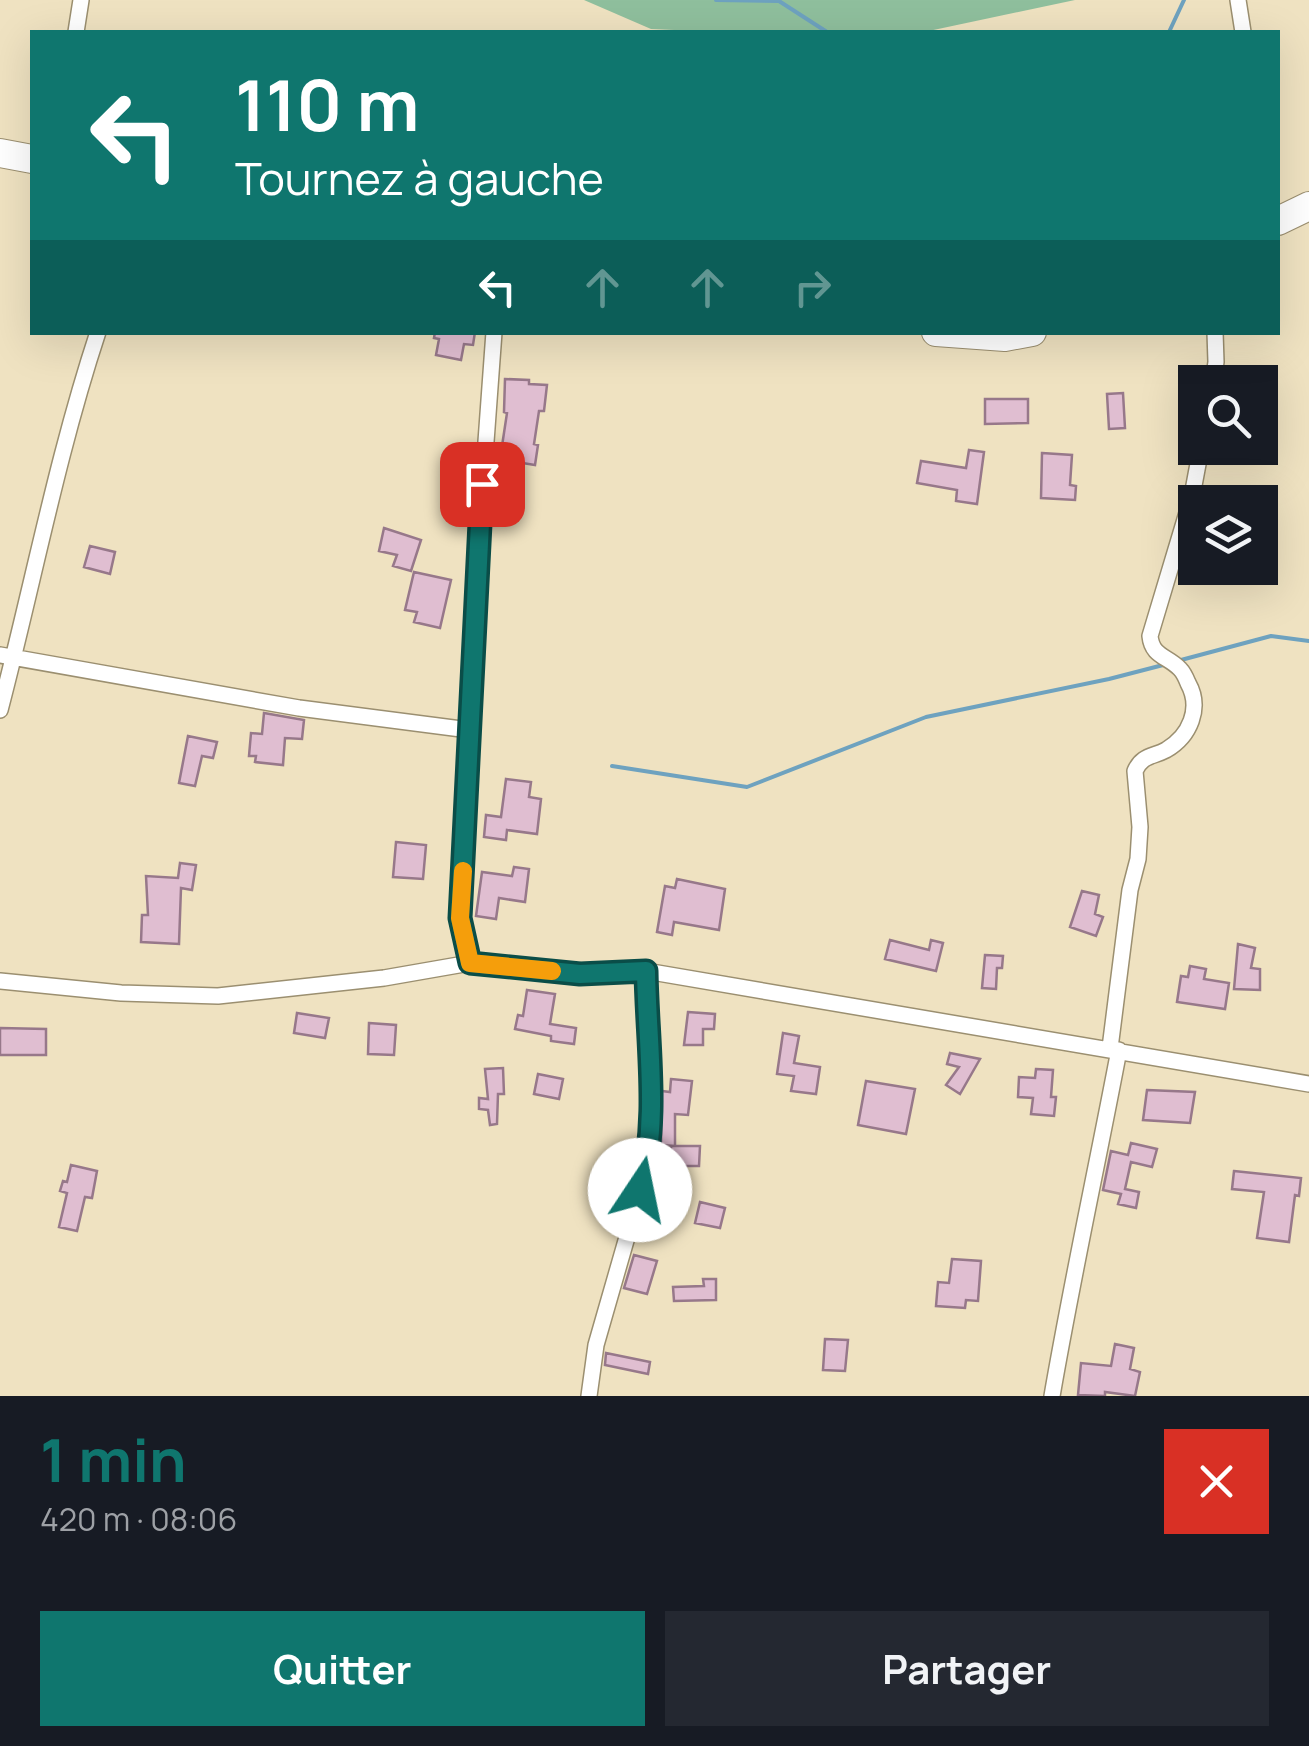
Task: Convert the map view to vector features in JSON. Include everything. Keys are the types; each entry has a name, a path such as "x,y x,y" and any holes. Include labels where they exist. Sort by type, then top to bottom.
{"highway":[{"path":"0,153 30,159"},
{"path":"1280,219 1309,206"},
{"path":"977,335 1016,335"}],"street":[{"path":"76,30 80,0"},
{"path":"1238,0 1243,30"},
{"path":"0,710 7,656 97,335"},
{"path":"470,963 460,918 479,519 494,335"},
{"path":"1215,335 1216,365"},
{"path":"1052,1396 1094,1185 1115,1049 1130,890 1138,859 1140,826 1135,771 1147,756 1177,742 1194,719 1192,690 1180,669 1157,654 1150,636 1198,465"},
{"path":"7,656 317,710 469,730"},
{"path":"0,981 121,993 218,996 384,978 470,963 580,974 646,971 1309,1084"},
{"path":"590,1396 596,1345 648,1164 651,1123 646,971"}],"green space":[{"path":"584,0 1075,0 933,30 651,29"}],"building":[{"path":"475,335 473,345 464,344 461,360 436,355 439,339 434,338"},
{"path":"505,379 547,385 534,444 538,445 535,465 516,462 516,457 506,456 507,447 502,446 507,413"},
{"path":"1123,393 1125,428 1109,429 1107,394"},
{"path":"985,399 1028,399 1028,423 985,424"},
{"path":"969,450 984,452 977,504 956,501 957,490 917,483 921,461 966,468"},
{"path":"1042,453 1072,455 1070,485 1076,486 1075,500 1041,498"},
{"path":"384,528 421,540 411,571 393,566 397,555 379,551"},
{"path":"90,546 115,552 110,574 84,567"},
{"path":"414,572 451,580 440,628 414,622 417,612 405,610"},
{"path":"264,713 304,720 302,739 285,738 283,765 255,762 256,756 249,756 251,733 262,734"},
{"path":"188,736 217,742 213,758 202,756 195,786 179,783"},
{"path":"506,779 531,782 529,797 541,799 537,834 507,830 506,840 484,837 486,815 501,817"},
{"path":"396,842 426,845 423,879 393,877"},
{"path":"180,863 196,865 192,890 181,888 179,944 141,942 142,915 148,915 146,876 178,878"},
{"path":"514,867 529,869 525,902 499,898 496,919 476,916 482,872 512,876"},
{"path":"677,879 725,889 719,930 674,922 672,935 657,932 665,886 675,888"},
{"path":"1082,891 1099,895 1095,914 1103,917 1096,936 1070,927"},
{"path":"890,940 929,950 931,940 943,943 936,971 885,959"},
{"path":"1238,944 1255,948 1251,968 1260,969 1260,990 1234,989"},
{"path":"985,955 1003,956 1002,968 997,968 996,989 982,988"},
{"path":"1190,966 1206,969 1204,979 1229,983 1225,1009 1177,1002 1181,976 1188,977"},
{"path":"527,990 555,994 550,1024 576,1028 574,1044 515,1029 518,1015 523,1016"},
{"path":"688,1012 715,1014 714,1029 703,1029 703,1045 684,1045"},
{"path":"297,1013 329,1018 325,1038 294,1033"},
{"path":"369,1023 396,1025 394,1055 368,1054"},
{"path":"0,1028 46,1029 46,1055 0,1055"},
{"path":"783,1033 799,1036 794,1063 820,1067 816,1094 791,1091 794,1076 777,1074"},
{"path":"950,1053 980,1059 960,1094 946,1085 959,1067 947,1064"},
{"path":"503,1068 504,1094 498,1094 497,1124 490,1125 488,1110 479,1109 479,1098 488,1099 485,1069"},
{"path":"1036,1069 1053,1070 1054,1116 1031,1114 1033,1098 1018,1097 1019,1077 1035,1078"},
{"path":"538,1074 563,1079 559,1099 534,1094"},
{"path":"671,1079 692,1081 688,1115 675,1114 675,1146 661,1145 662,1091 670,1092"},
{"path":"866,1081 915,1089 906,1134 858,1125"},
{"path":"1147,1090 1195,1092 1190,1123 1143,1120"},
{"path":"1131,1143 1157,1149 1152,1167 1131,1162 1125,1189 1139,1192 1136,1208 1118,1204 1121,1194 1103,1190 1111,1151 1128,1155"},
{"path":"671,1146 700,1146 699,1166 671,1166"},
{"path":"71,1165 97,1171 92,1198 85,1197 77,1231 59,1227 67,1193 60,1191"},
{"path":"1234,1171 1301,1178 1289,1242 1257,1238 1264,1192 1232,1189"},
{"path":"700,1202 725,1208 720,1228 695,1223"},
{"path":"634,1255 657,1261 647,1294 624,1288"},
{"path":"952,1259 981,1261 978,1301 966,1300 965,1308 936,1306 938,1282 949,1283"},
{"path":"703,1279 716,1279 716,1300 674,1301 673,1287 704,1286"},
{"path":"825,1339 848,1340 845,1371 823,1370"},
{"path":"1115,1344 1134,1348 1130,1369 1140,1372 1135,1396 1105,1392 1105,1396 1078,1395 1081,1363 1111,1366"},
{"path":"606,1353 650,1362 648,1374 605,1365"}],"waterway":[{"path":"716,0 779,1 824,30"},
{"path":"1170,30 1184,0"},
{"path":"1181,660 1271,636 1309,641"},
{"path":"612,766 747,787 926,717 1167,664"}],"slow traffic":[{"path":"463,871 460,918 470,963 552,971"}],"route":[{"path":"482,484 460,918 463,938 470,963 580,974 646,971 651,1123 648,1164 640,1190"}]}
